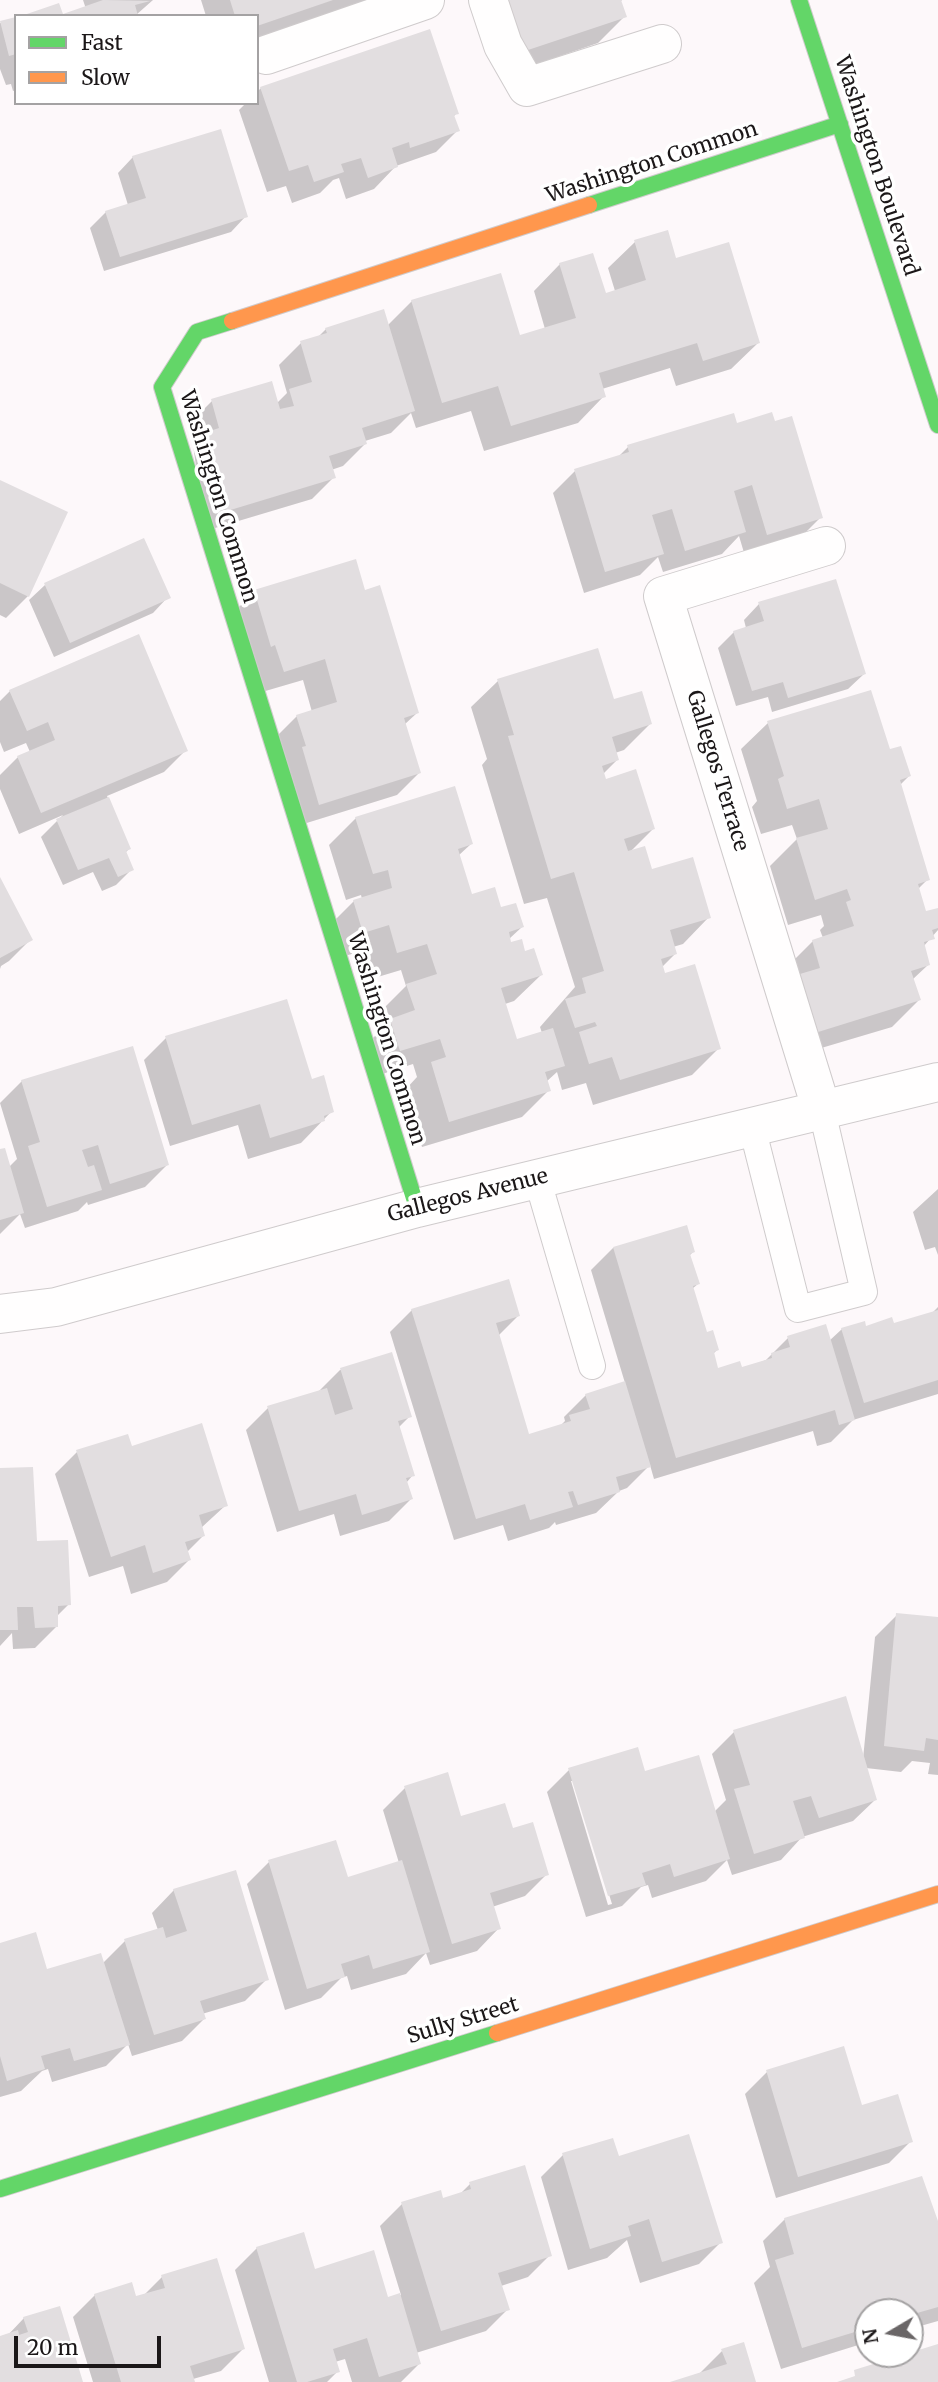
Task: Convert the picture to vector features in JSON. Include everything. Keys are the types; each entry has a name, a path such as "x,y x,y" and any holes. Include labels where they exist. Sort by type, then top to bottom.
{"street":[{"path":"266,55 425,0"},
{"path":"488,0 503,44 527,87 662,44"},
{"name":"Washington Boulevard","path":"799,0 938,425"},
{"name":"Washington Common","path":"416,1208 162,387 197,332 840,124"},
{"name":"Gallegos Terrace","path":"822,1111 663,596 826,546"},
{"name":"Gallegos Avenue","path":"0,1314 56,1307 416,1208 938,1082"},
{"name":"Sully Street","path":"0,2189 938,1894"}],"lane":[{"path":"752,1126 797,1309 863,1293 822,1111"},
{"path":"537,1178 592,1366"}],"building":[{"path":"103,0 150,1 135,5 137,14 63,14"},
{"path":"230,0 333,0 259,25 259,14 234,14"},
{"path":"508,0 621,0 627,17 525,51"},
{"path":"59,3 63,14 27,14"},
{"path":"14,18 14,55 9,56 0,21"},
{"path":"430,29 459,114 454,115 460,131 410,148 409,142 392,148 398,167 368,178 361,158 341,164 344,172 314,182 308,165 289,171 260,87"},
{"path":"221,129 248,217 120,257 105,211 146,198 132,156"},
{"path":"668,230 676,258 729,242 760,343 703,361 697,343 599,373 606,397 511,426 498,386 442,403 411,300 501,273 520,335 576,318 559,263 593,253 606,293 646,280 634,240"},
{"path":"384,309 415,411 362,428 367,444 329,456 336,478 227,511 204,433 219,428 211,399 272,381 280,409 294,406 289,389 312,382 300,341 327,333 325,328"},
{"path":"772,412 775,421 792,416 823,518 767,535 752,485 734,491 746,532 685,551 672,509 652,515 664,554 605,572 574,469 629,452 627,445 734,413 737,423"},
{"path":"0,480 68,512 29,597 0,583"},
{"path":"144,538 171,598 70,643 44,583"},
{"path":"356,559 365,590 380,585 419,713 404,718 421,773 319,805 302,747 306,746 296,715 337,702 325,659 284,672 275,645 271,647 254,590"},
{"path":"836,579 866,674 788,698 783,682 752,691 733,631 764,621 758,602"},
{"path":"139,634 188,751 41,813 17,756 55,740 48,722 27,731 9,690"},
{"path":"598,648 614,699 642,691 652,724 612,737 619,760 602,766 606,779 636,769 655,829 624,839 628,851 645,846 652,869 693,857 711,918 670,930 677,954 661,959 665,973 695,964 721,1049 620,1080 612,1057 589,1064 579,1032 597,1026 595,1022 575,1028 565,999 586,993 582,978 604,971 574,872 551,879 508,736 514,735 497,679"},
{"path":"871,690 890,749 901,746 911,776 900,780 930,880 918,884 926,911 938,908 938,928 932,930 935,939 924,942 930,965 911,971 921,1000 818,1032 800,974 820,968 812,940 854,926 846,902 851,900 847,889 815,900 796,838 828,829 819,799 787,809 778,779 784,776 767,721"},
{"path":"455,786 473,844 458,849 472,894 495,887 501,907 516,903 524,927 509,932 511,942 522,939 525,951 534,948 543,975 501,988 517,1039 553,1028 565,1066 545,1072 551,1091 449,1122 431,1062 446,1057 440,1039 400,1051 390,1019 415,1010 406,984 437,974 427,944 397,953 389,925 363,933 353,900 392,888 388,870 373,874 355,817"},
{"path":"109,797 131,849 126,851 134,870 118,877 109,858 78,870 56,819"},
{"path":"0,877 33,940 0,958"},
{"path":"287,999 312,1079 324,1075 334,1112 324,1116 325,1121 270,1138 260,1104 192,1125 165,1036"},
{"path":"133,1046 169,1165 110,1184 98,1145 82,1150 88,1167 94,1165 102,1190 47,1207 28,1146 40,1142 21,1080"},
{"path":"5,1148 24,1213 0,1220 0,1149"},
{"path":"687,1225 695,1252 690,1254 700,1284 693,1286 707,1332 713,1330 719,1350 714,1352 718,1368 740,1361 742,1367 772,1358 771,1353 790,1347 787,1336 826,1324 855,1420 839,1425 835,1410 676,1458 613,1247"},
{"path":"509,1279 520,1316 496,1323 529,1434 571,1421 569,1415 590,1409 585,1394 625,1381 651,1467 616,1477 620,1492 578,1505 573,1491 568,1492 573,1507 530,1520 525,1504 476,1519 411,1309"},
{"path":"938,1310 938,1380 864,1403 841,1328 865,1321 866,1326 892,1317 894,1323"},
{"path":"392,1352 412,1417 398,1421 415,1476 406,1478 413,1499 362,1515 356,1494 299,1511 267,1406 327,1388 335,1415 353,1409 340,1368"},
{"path":"202,1423 228,1506 199,1515 205,1536 185,1542 191,1560 153,1573 145,1545 111,1557 76,1450 128,1434 132,1446"},
{"path":"33,1467 37,1541 68,1540 71,1605 58,1606 58,1627 35,1628 33,1607 17,1607 18,1630 0,1630 0,1468"},
{"path":"896,1613 938,1617 938,1740 926,1738 924,1751 884,1746"},
{"path":"846,1696 877,1800 819,1818 811,1796 793,1801 805,1838 754,1854 734,1789 750,1785 733,1730"},
{"path":"638,1747 645,1771 699,1755 730,1859 674,1877 670,1864 642,1873 646,1885 608,1896 568,1768"},
{"path":"448,1772 461,1816 505,1803 513,1828 533,1822 549,1875 490,1893 501,1929 452,1944 404,1786"},
{"path":"336,1840 348,1877 402,1860 430,1952 373,1969 369,1955 341,1964 345,1977 307,1989 268,1860"},
{"path":"236,1870 269,1980 200,2001 206,2019 154,2035 124,1939 163,1927 166,1938 187,1931 173,1889"},
{"path":"36,1932 47,1969 101,1953 130,2045 74,2061 70,2048 41,2056 45,2069 7,2081 0,2056 0,1943"},
{"path":"844,2046 862,2105 898,2094 913,2142 798,2177 766,2070"},
{"path":"689,2134 723,2243 662,2262 649,2219 628,2226 631,2236 590,2249 562,2153 613,2138 619,2156"},
{"path":"525,2165 552,2256 498,2273 510,2310 441,2331 401,2202 441,2190 443,2198 471,2189 469,2182"},
{"path":"922,2176 938,2221 938,2307 924,2311 924,2298 854,2298 854,2332 802,2348 775,2260 794,2254 784,2218"},
{"path":"304,2232 315,2269 374,2250 388,2297 400,2293 421,2364 379,2377 367,2338 333,2349 340,2372 307,2382 297,2382 256,2247"},
{"path":"217,2258 245,2349 190,2366 195,2382 121,2382 94,2294 132,2282 136,2296 165,2288 161,2275"},
{"path":"60,2306 83,2382 0,2382 0,2336 18,2330 19,2335 28,2332 23,2317"},
{"path":"744,2342 756,2382 670,2382 727,2364 721,2349"},
{"path":"938,2344 938,2382 837,2382 855,2376 854,2370 860,2368 924,2368 924,2348"}],"traffic: fast":[{"path":"799,0 938,425"},
{"path":"589,205 840,124"},
{"path":"232,321 197,332 162,387 417,1208"},
{"path":"0,2189 497,2033"}],"traffic: slow":[{"path":"232,321 589,205"},
{"path":"497,2033 938,1894"}]}
